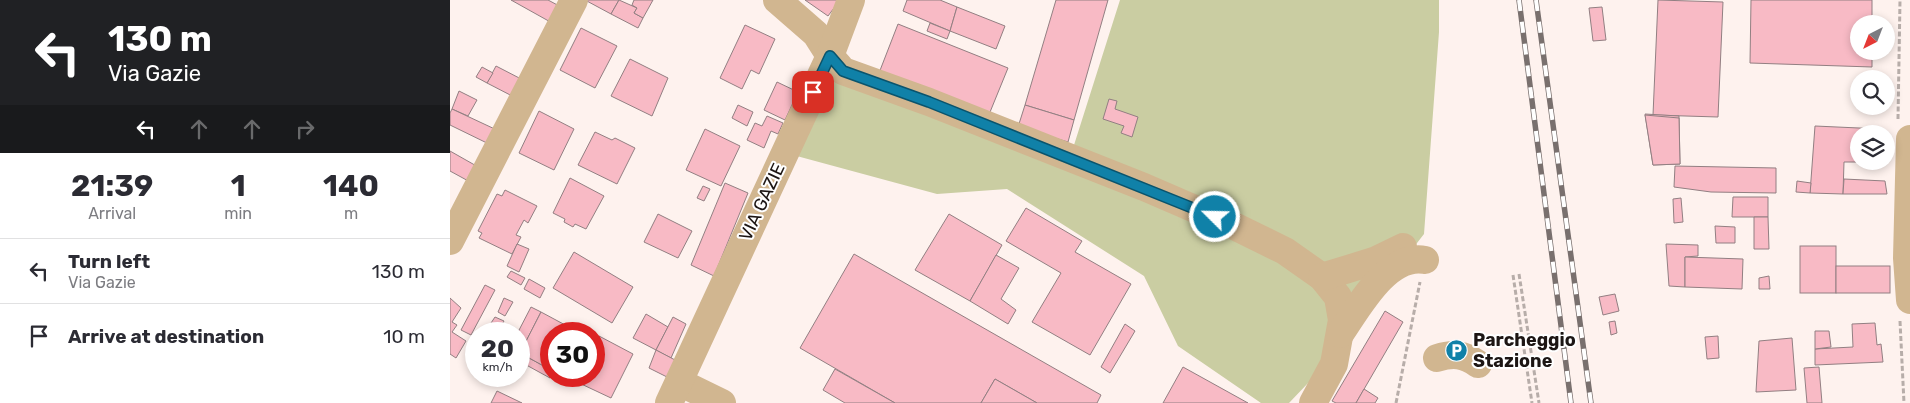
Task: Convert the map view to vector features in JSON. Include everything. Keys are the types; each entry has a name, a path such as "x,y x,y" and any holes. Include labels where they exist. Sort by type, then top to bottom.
{"street":[{"path":"450,241 574,0"},
{"path":"777,0 816,34 830,56 843,71 929,102 1144,187 1232,225 1285,251 1322,277 1338,297 1342,320 1334,364 1312,403"},
{"name":"VIA GAZIE","path":"674,393 830,56 851,0"},
{"path":"1910,139 1907,258 1910,300"},
{"path":"1322,277 1374,261 1403,247 1426,254"},
{"path":"1340,334 1371,289 1387,274 1402,263 1426,254"},
{"path":"1437,358 1449,354 1470,359 1478,364"},
{"path":"674,393 722,403"}],"path":[{"path":"1396,403 1426,254"},
{"path":"1519,274 1539,403"},
{"path":"1513,275 1532,403"}],"green space":[{"path":"1120,0 1439,0 1439,32 1424,234 1310,381 1289,403 1261,403 1178,346 1144,276 1007,189 937,194 793,155 833,67 1068,164"}],"building":[{"path":"511,0 548,0 563,8 554,24"},
{"path":"585,0 619,0 611,14"},
{"path":"619,0 637,8 634,13 643,18 638,28 611,14"},
{"path":"634,0 653,0 643,18 634,13 637,8 632,5"},
{"path":"805,0 840,0 828,16"},
{"path":"907,0 940,0 957,7 950,31 903,11"},
{"path":"1056,0 1108,0 1074,120 1025,105"},
{"path":"1658,0 1723,2 1718,117 1653,115"},
{"path":"1751,0 1872,0 1872,15 1850,15 1850,60 1872,60 1872,67 1750,63"},
{"path":"957,7 1005,26 996,49 950,31"},
{"path":"1602,7 1606,40 1593,41 1589,8"},
{"path":"930,23 950,31 947,39 927,31"},
{"path":"898,24 1008,68 988,117 879,73"},
{"path":"745,25 775,39 759,74 751,70 742,89 720,78"},
{"path":"581,28 617,46 595,88 560,70"},
{"path":"630,59 668,78 652,116 611,96"},
{"path":"496,66 525,81 516,98 487,83"},
{"path":"482,67 493,73 487,83 476,77"},
{"path":"777,82 798,92 785,120 764,110"},
{"path":"459,91 477,100 468,116 452,109"},
{"path":"1109,99 1117,101 1115,109 1138,117 1132,137 1121,133 1124,126 1103,119"},
{"path":"738,105 753,112 747,126 732,118"},
{"path":"1025,105 1074,120 1068,142 1018,127"},
{"path":"452,109 499,131 491,145 450,125"},
{"path":"539,111 574,129 554,170 519,153"},
{"path":"1645,114 1679,116 1680,164 1653,165"},
{"path":"1645,115 1679,118 1680,164 1653,165"},
{"path":"767,116 783,123 778,134 771,131 764,148 747,140 755,123 762,126"},
{"path":"1815,126 1850,128 1850,162 1844,162 1843,194 1810,193"},
{"path":"705,129 740,146 721,186 686,170"},
{"path":"595,132 612,140 615,138 635,148 617,184 578,165"},
{"path":"450,151 480,168 472,183 450,171"},
{"path":"1675,166 1776,168 1776,193 1711,192 1674,187"},
{"path":"570,178 604,196 586,229 575,224 573,227 564,222 565,219 553,213"},
{"path":"1844,179 1885,181 1887,194 1843,194"},
{"path":"1797,181 1811,183 1810,193 1796,192"},
{"path":"725,183 748,193 714,276 691,265"},
{"path":"703,186 710,189 704,201 697,198"},
{"path":"505,190 537,206 528,223 524,220 516,235 521,237 512,254 479,238 482,233 478,231 497,194 502,196"},
{"path":"1733,197 1768,197 1768,217 1732,217"},
{"path":"1681,198 1683,222 1674,223 1673,199"},
{"path":"1026,208 1082,241 1075,252 1131,284 1090,355 1032,322 1061,273 1006,241"},
{"path":"658,214 692,231 678,258 644,242"},
{"path":"949,214 1002,245 970,301 915,270"},
{"path":"1754,217 1768,217 1769,249 1754,249"},
{"path":"1715,226 1735,227 1735,243 1716,243"},
{"path":"517,244 529,249 519,272 507,266"},
{"path":"1666,244 1698,245 1698,256 1685,257 1685,287 1669,286"},
{"path":"1800,246 1836,246 1836,293 1800,293"},
{"path":"574,252 633,287 612,323 553,288"},
{"path":"854,254 1101,395 1097,403 1037,403 995,379 981,403 895,403 800,348"},
{"path":"996,255 1019,268 1001,299 1016,310 1008,324 970,301"},
{"path":"1685,257 1743,259 1742,289 1685,287"},
{"path":"1836,266 1890,266 1890,293 1836,293"},
{"path":"511,271 525,278 521,285 507,277"},
{"path":"1769,276 1770,289 1759,289 1759,278"},
{"path":"529,279 545,288 540,298 524,289"},
{"path":"485,285 495,290 478,322 465,322"},
{"path":"1615,294 1619,311 1603,315 1599,297"},
{"path":"450,298 461,308 452,322 457,325 452,332 465,340 465,343 456,358 450,354"},
{"path":"504,298 513,302 505,316 498,312"},
{"path":"531,307 541,312 530,333 530,322 523,322"},
{"path":"1385,311 1403,322 1356,403 1336,403 1332,401"},
{"path":"541,312 560,322 540,322 540,364 530,358 530,333"},
{"path":"646,314 668,327 656,350 633,338"},
{"path":"495,317 504,321 503,322 492,322"},
{"path":"673,317 686,324 671,358 656,350"},
{"path":"1615,321 1617,333 1611,335 1609,322"},
{"path":"465,322 465,332 461,330"},
{"path":"1875,323 1877,345 1881,344 1883,362 1815,365 1815,349 1853,347 1852,324"},
{"path":"1125,324 1135,331 1110,373 1101,367"},
{"path":"1815,331 1829,331 1831,347 1815,349"},
{"path":"1718,336 1719,358 1707,359 1705,337"},
{"path":"1792,338 1796,390 1756,392 1759,341"},
{"path":"605,339 633,354 611,398 588,387 605,387"},
{"path":"656,350 677,361 669,378 649,368"},
{"path":"530,358 540,364 540,373 530,367"},
{"path":"1183,367 1248,403 1163,403"},
{"path":"1819,367 1822,403 1807,403 1804,368"},
{"path":"835,369 895,403 845,403 823,390"},
{"path":"995,379 1037,403 981,403"},
{"path":"1364,389 1378,398 1375,403 1356,403"},
{"path":"497,391 522,403 491,403"}],"railway":[{"path":"1519,0 1571,403"},
{"path":"1536,0 1591,403"}],"place":[{"name":"Parcheggio Stazione","path":"1457,350"}],"route":[{"path":"813,92 830,56 843,71 929,102 1215,217"}]}
